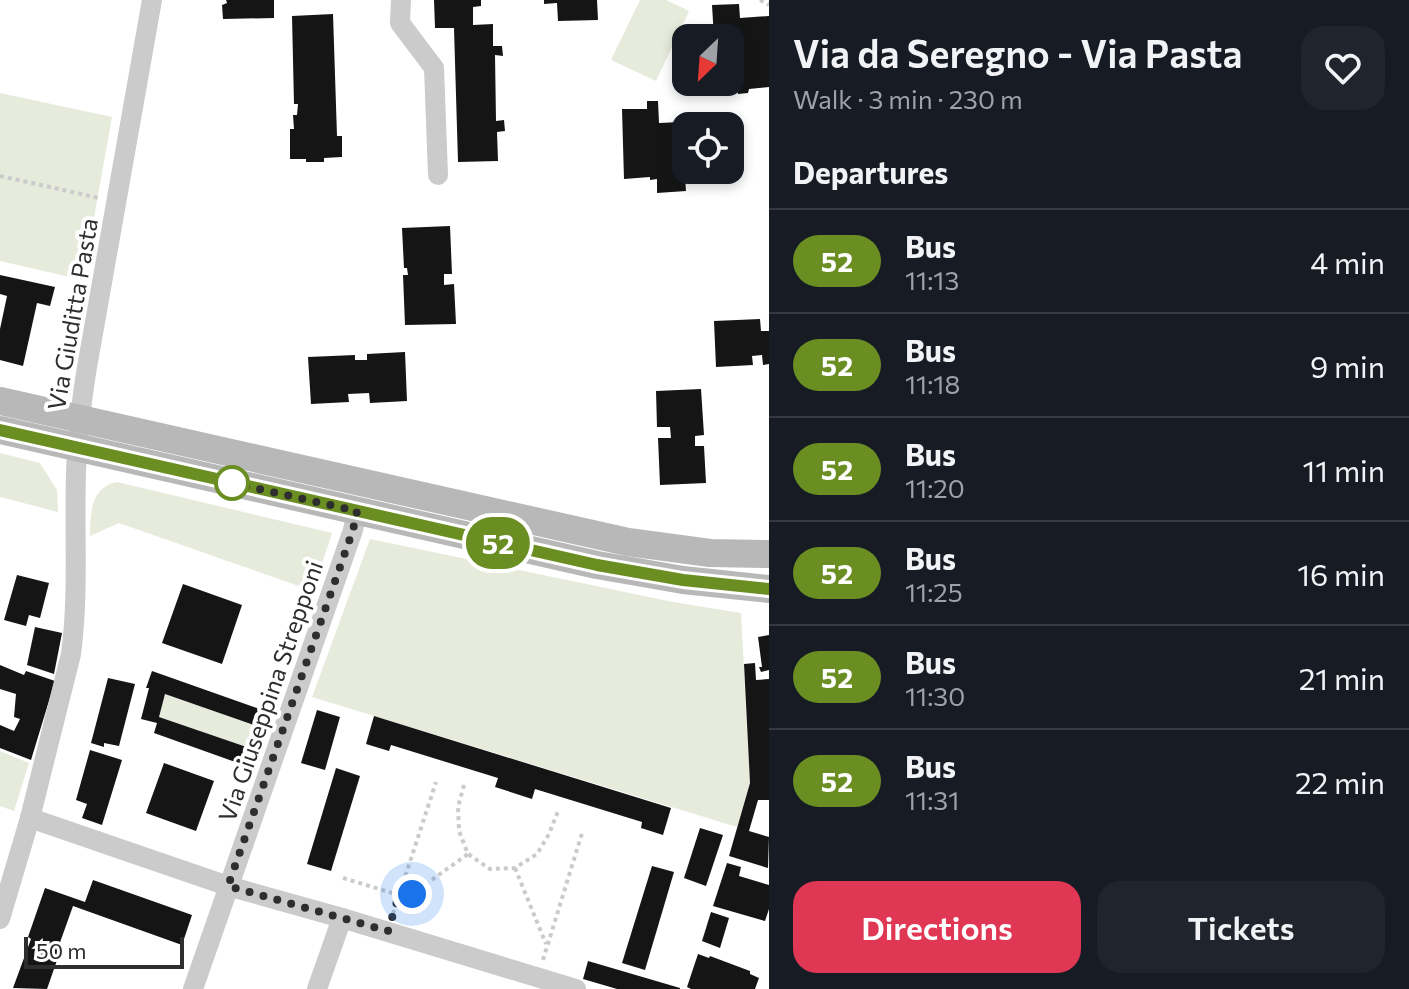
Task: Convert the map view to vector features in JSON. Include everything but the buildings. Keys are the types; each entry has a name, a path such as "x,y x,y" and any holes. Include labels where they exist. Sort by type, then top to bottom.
{"main road":[{"path":"0,401 628,542 699,552 769,554"},
{"path":"0,430 608,567 683,580 769,589"}],"street":[{"name":"Via Giuditta Pasta","path":"0,919 68,672 73,637 80,419 152,0"},
{"path":"401,0 400,23 434,68 438,175"},
{"name":"Via Giuseppina Strepponi","path":"193,989 357,511"},
{"path":"30,818 228,886 576,989"},
{"path":"317,989 342,918"}],"path":[{"path":"760,0 769,5"},
{"path":"0,176 117,202"},
{"path":"388,931 436,782"},
{"path":"464,785 458,807 459,831 468,854 490,869 515,868 537,854 558,811"},
{"path":"547,946 583,830"},
{"path":"343,878 399,895 412,894 468,854"},
{"path":"515,868 547,946 549,983"}],"shaded area":[{"path":"640,0 666,0 689,11 683,24 672,24 672,47 656,81 611,60"},
{"path":"0,93 112,117 83,280 0,261"},
{"path":"0,453 40,463 57,490 58,512 0,497"},
{"path":"117,482 332,533 313,591 119,523 90,536 97,495"},
{"path":"370,539 673,602 741,613 750,783 737,827 312,697"},
{"path":"165,694 265,729 258,751 159,717"},
{"path":"0,751 29,763 14,811 0,806"}],"bus line":[{"name":"52","path":"0,430 597,565 683,580 769,589"}],"route":[{"path":"232,483 357,511 228,886 388,931 399,895 412,894"}]}
